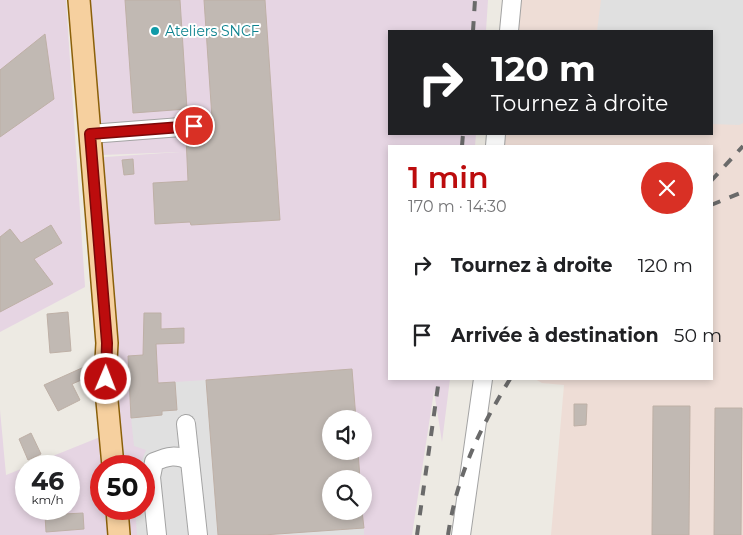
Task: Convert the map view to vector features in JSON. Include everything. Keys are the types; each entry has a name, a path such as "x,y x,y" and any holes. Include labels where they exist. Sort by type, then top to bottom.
{"main road":[{"path":"79,0 107,343 106,379 112,455"},
{"path":"117,520 119,535"}],"street":[{"path":"509,30 512,0"},
{"path":"90,134 194,126"},
{"path":"461,535 483,380"},
{"path":"186,424 198,535"},
{"path":"157,535 151,477 154,462 168,456 179,456 190,461"}],"shaded area":[{"path":"0,0 66,0 85,287 0,332"},
{"path":"90,0 488,0 486,30 388,30 388,135 476,135 475,145 388,145 388,380 450,380 442,442 434,391 412,535 0,535 0,410 6,475 15,471 15,520 80,520 80,455 55,455 110,433 90,158 180,152 102,155"},
{"path":"520,0 743,0 743,535 551,535 564,385 542,383 537,380 713,380 713,145 500,145 502,135 713,135 713,30 516,30"},
{"path":"601,0 743,0 743,123 739,125 713,124 713,30 597,30"},
{"path":"206,380 218,535 137,535 136,520 155,520 155,455 144,455 146,450 134,446 131,418 162,415 162,411 177,410 175,382"},
{"path":"364,528 364,535 263,535"}],"building":[{"name":"Ateliers SNCF","path":"125,0 180,0 187,109 133,113"},
{"path":"204,0 265,0 280,220 191,225 190,222 155,224 153,183 188,181 186,137 213,133"},
{"path":"45,34 54,99 0,137 0,70"},
{"path":"133,159 134,174 124,175 122,160"},
{"path":"51,225 62,243 34,259 53,284 0,312 0,237 10,229 21,243"},
{"path":"68,312 71,351 50,353 47,314"},
{"path":"144,313 161,313 161,329 184,328 184,343 156,344 158,383 175,382 177,410 162,411 162,415 131,418 128,356 143,355"},
{"path":"93,363 93,375 72,384 80,400 58,411 44,385"},
{"path":"352,369 355,410 322,410 322,460 359,460 359,470 322,470 322,520 363,520 364,528 263,535 218,535 206,380"},
{"path":"574,404 587,404 586,425 574,426"},
{"path":"653,406 690,406 689,535 652,535"},
{"path":"715,408 742,408 741,535 714,535"},
{"path":"31,433 41,454 26,455 19,439"},
{"path":"80,513 83,513 84,529 46,532 45,520 80,520"}],"railway":[{"path":"473,30 475,0"},
{"path":"462,145 463,135"},
{"path":"713,179 743,146"},
{"path":"713,204 743,192"},
{"path":"417,535 439,380"},
{"path":"448,535 463,473 488,416 509,380"}],"place":[{"name":"Ateliers SNCF","path":"155,31"}],"route":[{"path":"106,379 105,360 107,343 90,134 194,126"}]}
